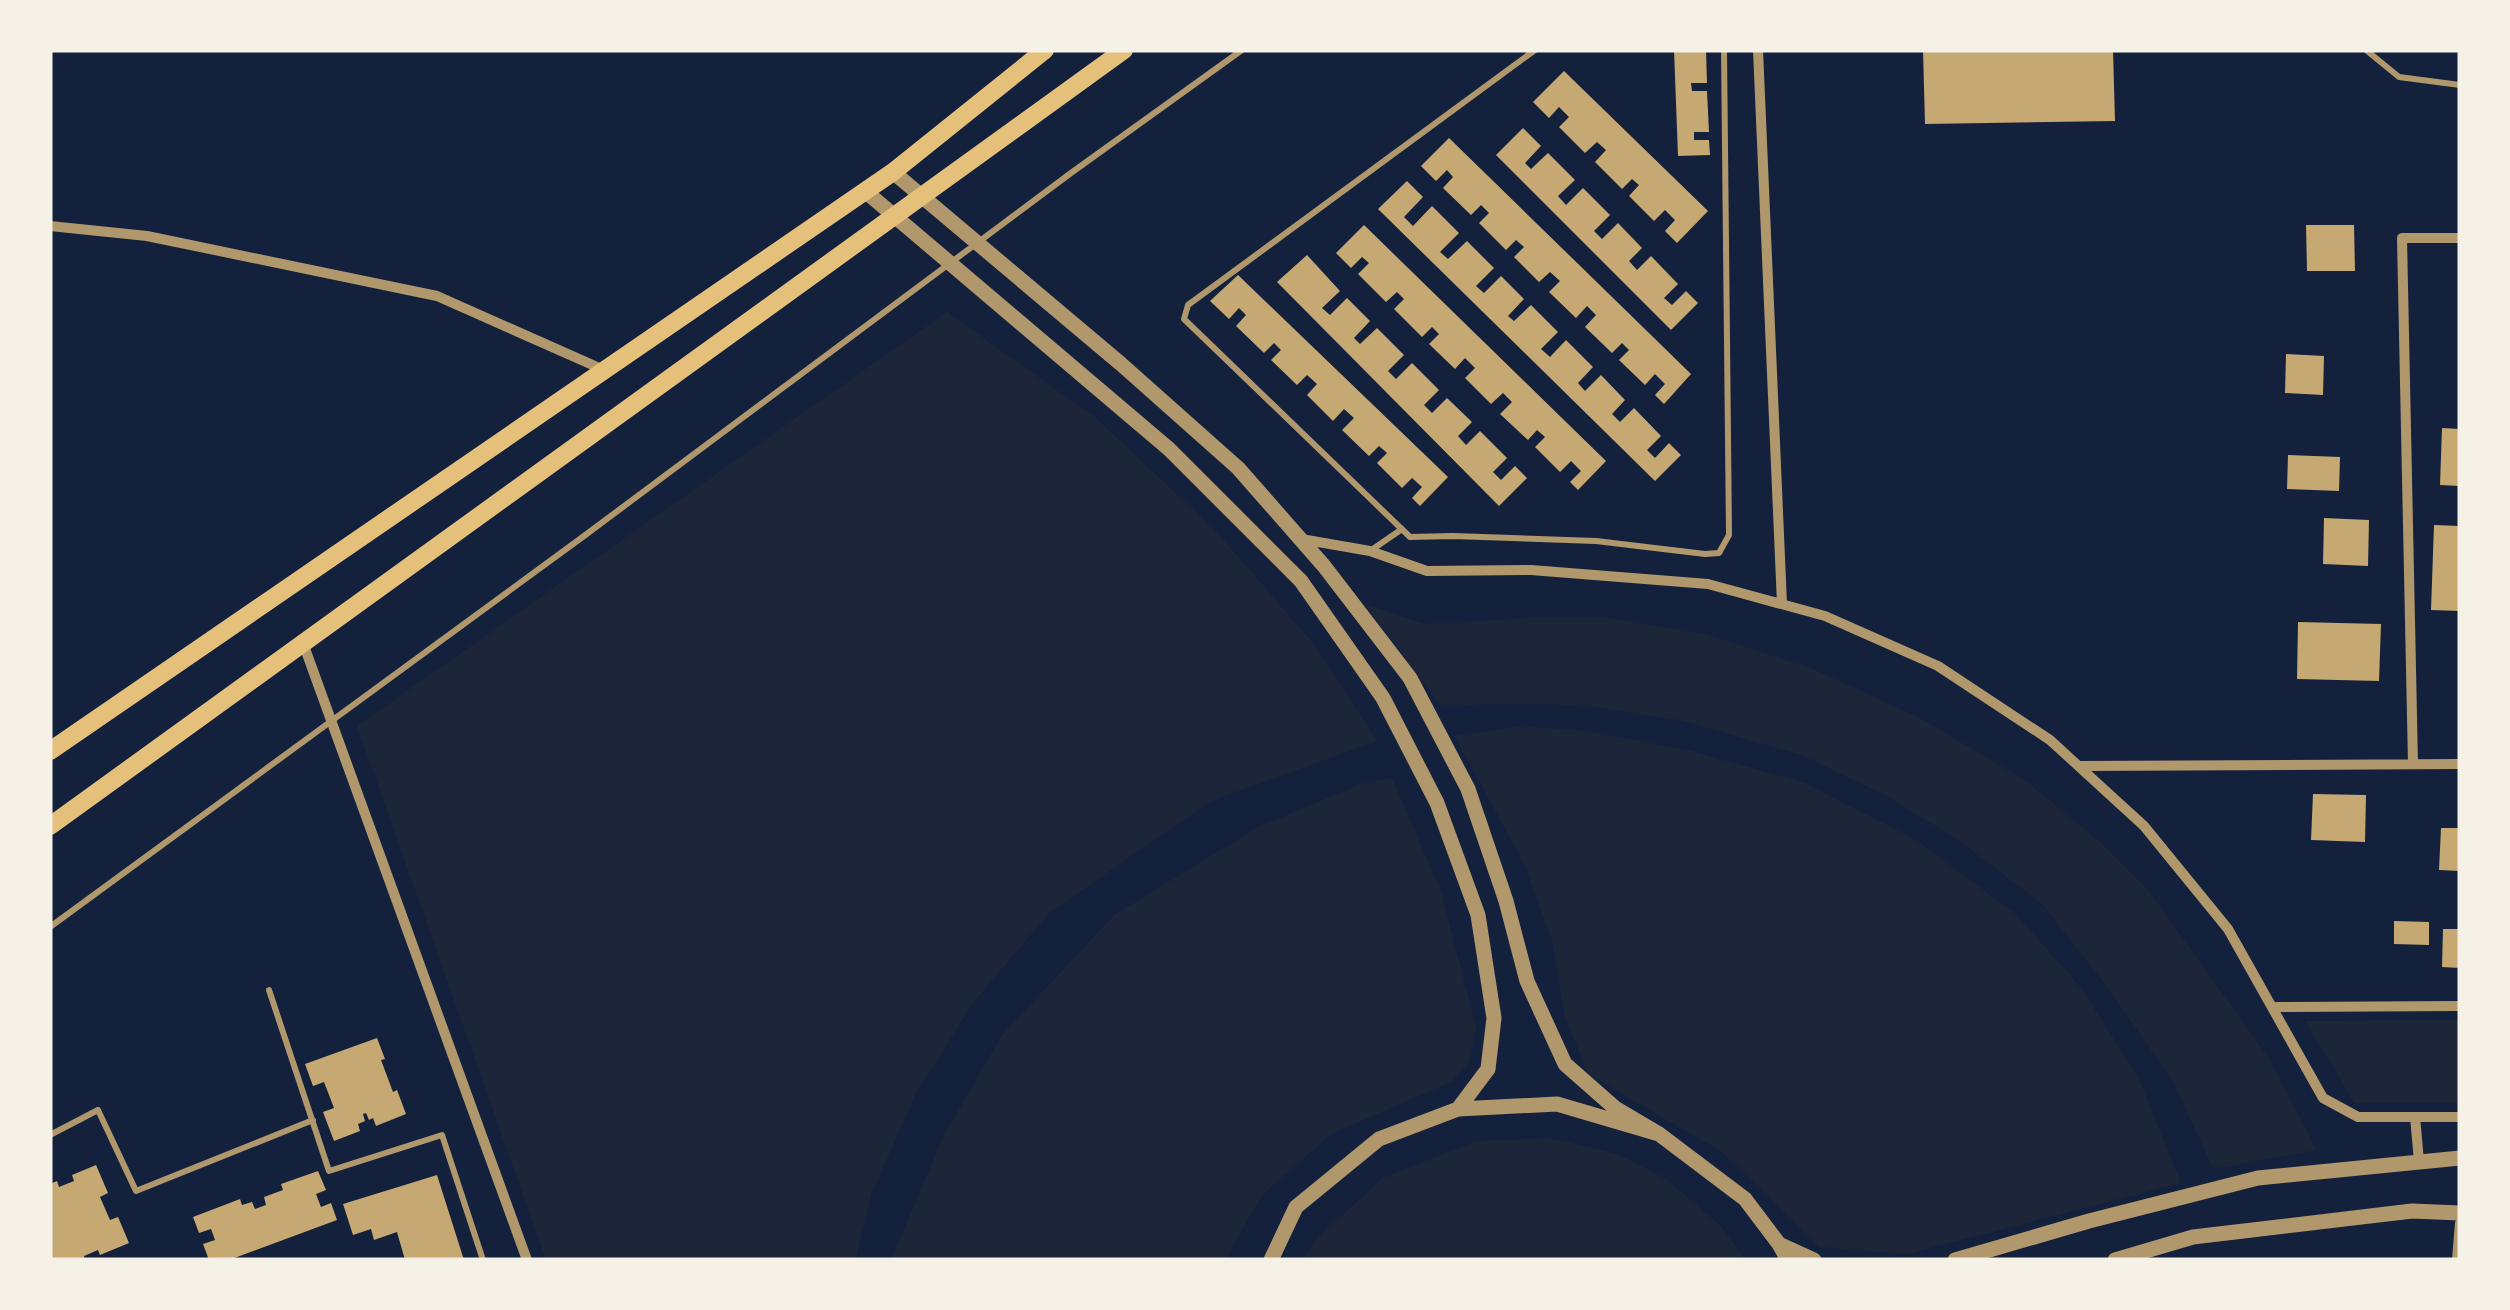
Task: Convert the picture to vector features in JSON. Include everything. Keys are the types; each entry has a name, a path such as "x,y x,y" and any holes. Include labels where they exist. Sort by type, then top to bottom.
{"main road":[{"path":"50,750 866,191 1045,50"},
{"path":"50,826 1124,50"}],"street":[{"path":"1758,50 1782,604"},
{"path":"893,172 1238,468 1324,566 1410,678 1468,789 1506,900 1526,981 1565,1064 1615,1108 1659,1134 1745,1199 1788,1260"},
{"path":"866,191 1169,449 1301,581 1382,698 1437,803 1478,915 1494,1018 1488,1069 1458,1109"},
{"path":"50,226 147,236 437,296 604,370"},
{"path":"2413,764 2402,238 2460,238"},
{"path":"1301,539 1370,551 1427,571 1531,570 1708,584 1825,616 1938,666 2050,740 2144,826 2228,930 2323,1098 2358,1117 2460,1117"},
{"path":"302,643 527,1260"},
{"path":"2079,766 2460,764"},
{"path":"2272,1007 2460,1006"},
{"path":"1272,1260 1296,1207 1379,1139 1458,1109 1557,1104 1659,1134"},
{"path":"2415,1117 2419,1161"},
{"path":"1955,1260 2258,1178 2460,1158"},
{"path":"2116,1260 2193,1237 2412,1211 2460,1213"},
{"path":"2457,1260 2460,1223"},
{"path":"1779,1244 1814,1260"}],"lane":[{"path":"50,927 1242,50"},
{"path":"1535,50 1188,305 1184,319 1410,537 1596,541 1704,554 1718,553 1730,535 1724,50"},
{"path":"2367,50 2399,77 2460,85"},
{"path":"1370,551 1402,530"},
{"path":"269,990 329,1171 442,1135 483,1260"},
{"path":"50,1135 98,1110 136,1192 312,1120"}],"shaded area":[{"path":"947,312 1096,418 1214,529 1313,643 1377,741 1211,801 1049,913 974,1002 917,1091 871,1195 856,1260 546,1260 357,726"},
{"path":"1365,604 1424,624 1609,618 1706,634 1813,669 1922,719 2026,781 2099,841 2148,890 2268,1057 2317,1150 2213,1169 2175,1085 2111,992 2042,904 1961,842 1885,795 1801,755 1684,721 1581,705 1441,706"},
{"path":"1520,726 1587,731 1692,751 1805,783 1918,841 2017,915 2082,989 2139,1079 2181,1183 1907,1254 1820,1247 1722,1152 1588,1074 1565,1016 1552,940 1524,864 1455,736"},
{"path":"1392,778 1441,891 1476,1027 1469,1062 1451,1082 1331,1134 1262,1195 1225,1260 891,1260 943,1137 1002,1035 1114,915 1258,827 1361,784"},
{"path":"2460,1020 2460,1103 2355,1103 2305,1021"},
{"path":"1550,1138 1618,1154 1666,1179 1721,1226 1745,1260 1303,1260 1318,1237 1383,1178 1476,1141"}],"building":[{"path":"1674,50 1706,50 1707,83 1691,83 1692,91 1707,91 1709,132 1694,132 1694,140 1709,140 1710,155 1678,156"},
{"path":"1923,50 2113,50 2115,121 1925,124"},
{"path":"1564,71 1708,211 1677,243 1665,231 1675,220 1665,210 1654,221 1629,196 1639,185 1632,179 1622,189 1595,162 1606,150 1597,142 1585,153 1559,127 1569,117 1559,107 1549,118 1533,102"},
{"path":"1523,128 1541,146 1525,163 1531,169 1548,153 1575,180 1558,196 1566,205 1583,188 1610,215 1594,231 1602,239 1618,223 1642,248 1629,261 1637,270 1651,256 1678,284 1664,298 1672,305 1686,291 1698,303 1671,330 1496,155"},
{"path":"1449,138 1691,374 1664,404 1655,395 1665,384 1655,374 1645,385 1619,360 1629,350 1622,343 1612,353 1585,327 1596,315 1587,306 1576,318 1549,292 1560,281 1550,272 1539,282 1514,257 1524,247 1516,240 1506,250 1479,223 1489,213 1481,205 1471,215 1443,188 1453,177 1447,170 1436,181 1421,166"},
{"path":"1407,181 1423,197 1404,217 1413,226 1432,206 1459,233 1440,252 1448,259 1467,241 1494,268 1476,286 1484,293 1501,276 1524,299 1508,316 1514,321 1531,305 1558,332 1541,349 1550,357 1566,340 1593,367 1578,383 1585,391 1601,375 1625,400 1612,414 1620,422 1634,408 1661,436 1647,450 1655,458 1669,443 1681,455 1655,481 1378,209"},
{"path":"1364,225 1606,461 1578,490 1570,482 1581,471 1571,461 1560,472 1535,447 1545,437 1537,430 1528,440 1500,414 1512,402 1503,393 1491,404 1465,378 1475,368 1465,358 1455,369 1429,344 1439,334 1432,327 1422,337 1394,309 1404,299 1397,292 1386,302 1358,274 1369,263 1362,257 1351,268 1336,253"},
{"path":"2306,225 2354,225 2355,271 2307,271"},
{"path":"1307,255 1340,291 1322,308 1330,315 1347,298 1370,321 1354,338 1360,344 1377,328 1404,355 1388,371 1396,379 1412,363 1439,390 1424,405 1432,413 1447,398 1472,422 1458,436 1466,445 1480,431 1507,458 1493,472 1501,480 1515,466 1527,478 1499,506 1277,282"},
{"path":"1238,275 1448,477 1420,506 1412,498 1422,487 1412,478 1402,488 1377,463 1387,453 1379,446 1369,456 1342,430 1354,418 1344,409 1333,421 1307,395 1317,384 1307,375 1297,385 1271,360 1281,350 1274,343 1264,353 1236,326 1246,315 1239,308 1229,319 1210,301"},
{"path":"2286,354 2324,356 2323,395 2285,393"},
{"path":"2442,428 2460,429 2460,486 2440,485"},
{"path":"2288,455 2340,457 2339,491 2287,489"},
{"path":"2324,518 2369,520 2368,566 2323,564"},
{"path":"2434,525 2460,526 2460,611 2431,610"},
{"path":"2298,622 2381,624 2379,681 2297,679"},
{"path":"2313,794 2366,795 2365,842 2311,840"},
{"path":"2441,828 2460,828 2460,871 2439,870"},
{"path":"2394,921 2429,922 2429,945 2394,944"},
{"path":"2443,929 2460,929 2460,968 2442,967"},
{"path":"377,1038 393,1092 397,1090 406,1114 376,1126 373,1118 369,1120 363,1114 365,1121 358,1124 360,1131 334,1141 323,1112 334,1108 324,1082 313,1086 305,1064"},
{"path":"96,1165 108,1193 100,1197 110,1220 118,1217 129,1243 100,1255 98,1250 84,1256 85,1260 53,1260 50,1184 57,1181 59,1187 74,1181 72,1175"},
{"path":"318,1171 326,1190 316,1194 321,1207 331,1203 337,1220 229,1260 209,1260 203,1244 215,1240 211,1229 199,1233 193,1217 240,1199 242,1205 252,1202 255,1209 266,1205 264,1197 283,1190 281,1184"},
{"path":"437,1175 464,1260 405,1260 397,1232 374,1240 371,1229 353,1235 343,1204"}]}
